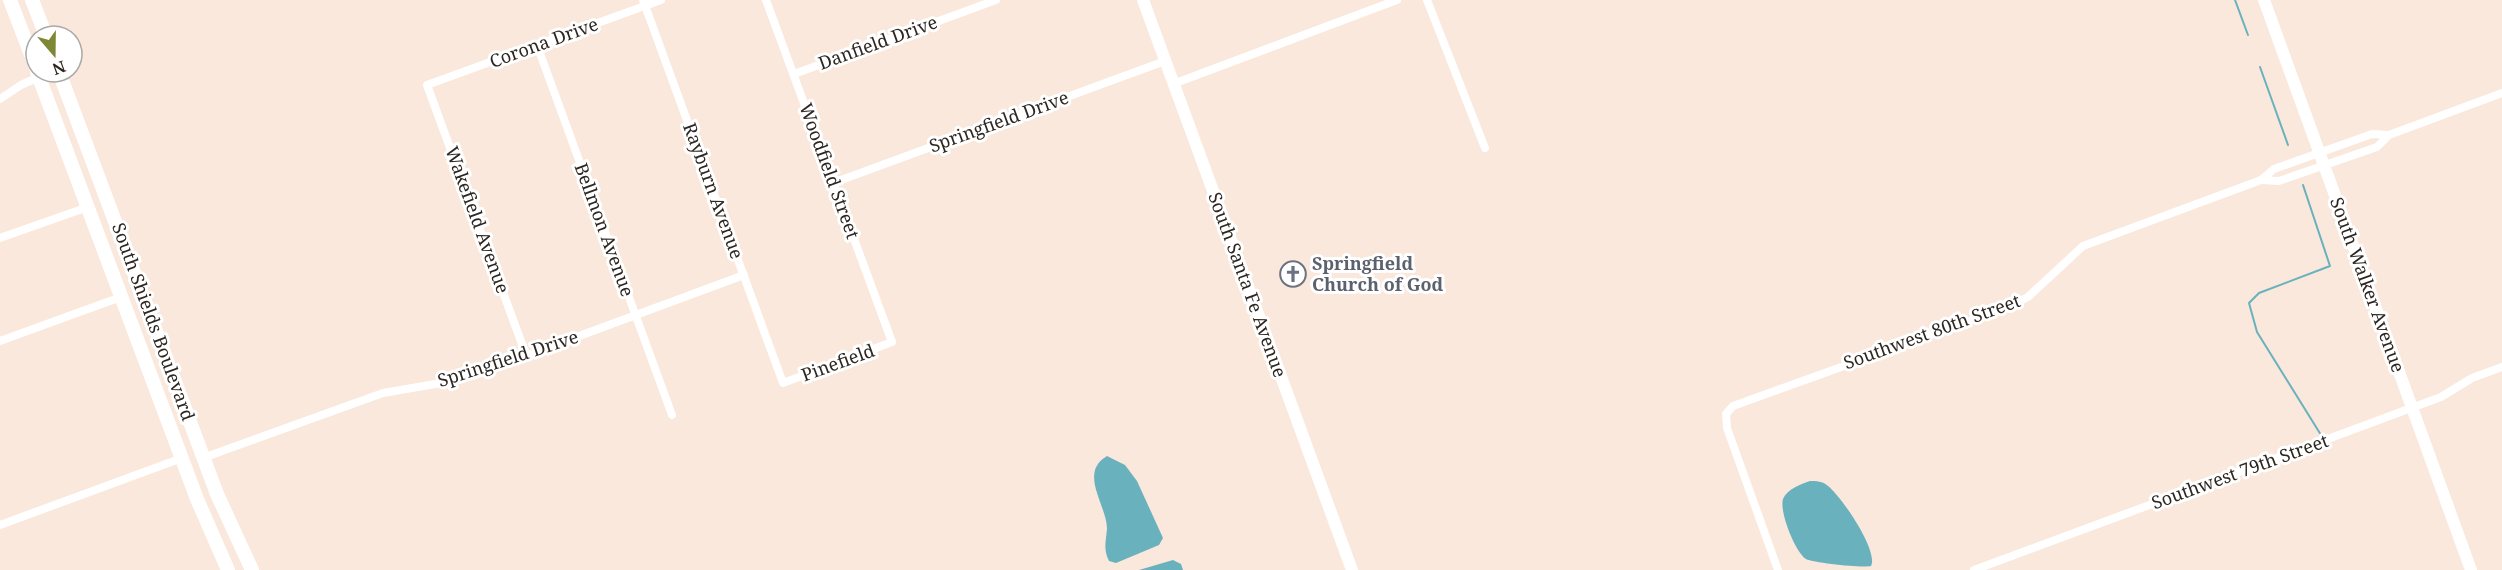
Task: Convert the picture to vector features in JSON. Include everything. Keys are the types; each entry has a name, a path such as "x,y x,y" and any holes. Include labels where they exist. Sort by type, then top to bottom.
{"main road":[{"name":"South Shields Boulevard","path":"10,0 24,36"},
{"path":"33,0 42,24"},
{"name":"South Santa Fe Avenue","path":"1143,0 1352,570"},
{"name":"South Walker Avenue","path":"2264,0 2471,570"},
{"name":"South Shields Boulevard","path":"42,84 209,529 228,570"},
{"name":"South Shields Boulevard","path":"63,84 203,458 252,570"},
{"path":"74,170 93,163"},
{"path":"182,458 203,458"}],"street":[{"name":"Corona Drive","path":"427,85 644,3 661,0"},
{"name":"Woodfield Street","path":"766,0 892,342"},
{"name":"Danfield Drive","path":"794,74 996,0"},
{"path":"1173,84 1397,0"},
{"path":"1427,0 1485,148"},
{"name":"Rayburn Avenue","path":"644,3 783,383"},
{"name":"Bellmon Avenue","path":"537,45 672,415"},
{"name":"Springfield Drive","path":"833,183 1166,61"},
{"path":"0,99 24,83"},
{"name":"Wakefield Avenue","path":"427,85 526,355"},
{"name":"Southwest 80th Street","path":"1778,570 1727,428 1726,414 1733,406 2011,306 2028,297 2083,246 2262,180 2274,169 2319,152 2372,134 2389,135 2502,93"},
{"name":"Southwest 80th Street","path":"2262,180 2279,181 2377,147 2389,135"},
{"path":"0,238 88,207"},
{"name":"Springfield Drive","path":"203,458 375,395 447,382 744,275"},
{"path":"0,341 121,297"},
{"name":"Pinefield","path":"783,383 892,342"},
{"name":"Southwest 79th Street","path":"1974,570 2411,409 2441,397 2472,378 2502,367"},
{"path":"0,525 182,458"}],"water":[{"path":"1107,456 1125,465 1137,481 1163,538 1159,545 1116,563 1109,561 1106,553 1106,520 1094,480 1099,463"},
{"path":"1810,481 1824,483 1828,486 1849,512 1869,549 1872,559 1871,566 1818,562 1806,559 1802,555 1793,540 1782,505 1785,495 1799,485"},
{"path":"1173,560 1181,564 1183,570 1139,570"}],"waterway":[{"path":"2235,0 2248,35"},
{"path":"2260,67 2288,145"},
{"path":"2303,185 2330,266 2259,293 2249,303 2257,332 2321,435"}],"place":[{"name":"Springfield Church of God","path":"1293,274"}]}
